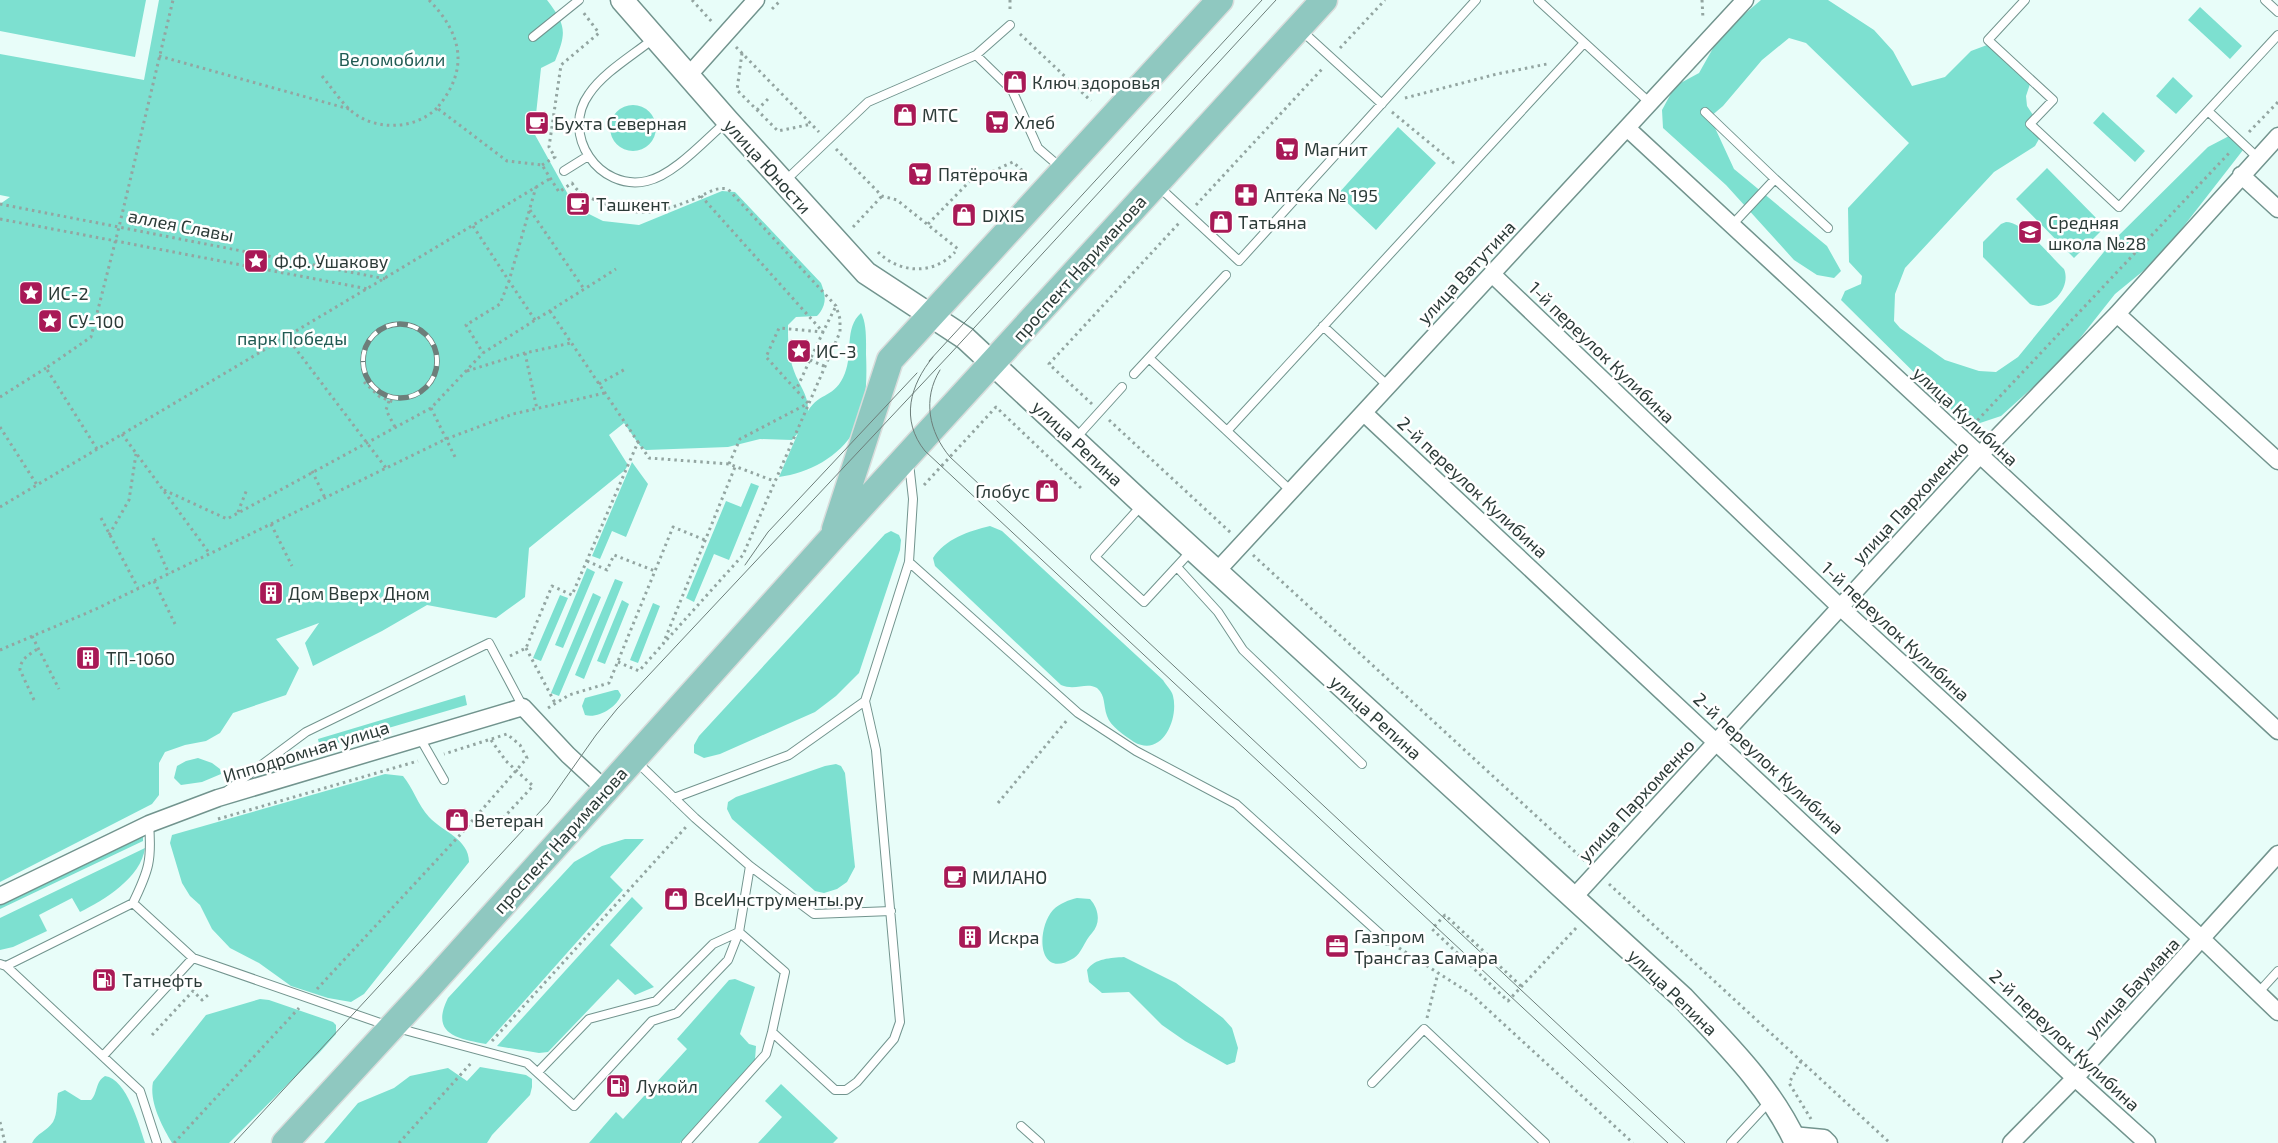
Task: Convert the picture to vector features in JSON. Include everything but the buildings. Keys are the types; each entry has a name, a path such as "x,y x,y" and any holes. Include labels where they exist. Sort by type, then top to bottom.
{"main road":[{"name":"проспект Нариманова","path":"833,537 890,360 930,314 1220,0"},
{"name":"проспект Нариманова","path":"286,1143 833,537 1324,0"}],"street":[{"name":"улица Юности","path":"622,0 728,121 866,273 930,314"},
{"path":"688,76 756,0"},
{"name":"улица Ватутина","path":"1217,571 1745,0"},
{"name":"улица Кулибина","path":"1627,128 1960,439 2278,731"},
{"name":"улица Пархоменко","path":"1574,897 1979,456 2116,314 2278,136"},
{"path":"2242,175 2278,209"},
{"name":"1-й переулок Кулибина","path":"1492,274 1840,607 2202,939 2278,1012"},
{"name":"улица Репина","path":"930,314 965,338 1143,504 1683,998 1739,1057 1772,1099 1794,1139"},
{"path":"2116,314 2278,461"},
{"name":"2-й переулок Кулибина","path":"1364,413 1717,741 2075,1078 2147,1143"},
{"path":"523,707 568,755 606,790"},
{"name":"Ипподромная улица","path":"0,896 149,824 218,798 523,707"},
{"name":"улица Баумана","path":"2011,1143 2075,1078 2278,854"},
{"path":"1794,1139 1827,1141"}],"lane":[{"path":"1156,184 1239,261 1476,0"},
{"path":"1538,0 1650,103"},
{"path":"2025,0 1988,40 2052,100 2030,124 2119,207 2278,35"},
{"path":"2265,0 2278,12"},
{"path":"533,37 577,2"},
{"path":"784,182 868,102 976,55 1010,25"},
{"path":"1299,28 1382,104"},
{"path":"654,38 602,80 588,94 580,111 579,131 584,150 595,166 611,177 628,182 646,182 663,175 728,121"},
{"path":"1227,431 1584,43"},
{"path":"976,55 1012,90 1038,148 1064,170"},
{"path":"2208,111 2258,158"},
{"path":"1705,112 1828,228"},
{"path":"564,170 588,156"},
{"path":"1732,225 1775,179"},
{"path":"1134,374 1226,275"},
{"path":"1324,326 1388,386"},
{"path":"1149,358 1291,491"},
{"path":"1074,440 1122,387"},
{"path":"772,1032 835,1090 846,1090 857,1082 894,1039 900,1022 876,750 865,701 908,562 913,499 908,455"},
{"path":"1143,504 1095,557 1144,602 1193,549"},
{"path":"908,562 1075,711 1136,752 1236,804 1388,941"},
{"path":"1177,567 1218,612 1243,650 1362,764"},
{"path":"218,798 306,732 489,643 523,707"},
{"path":"674,798 789,755 865,701"},
{"path":"420,738 444,780"},
{"path":"633,758 695,818 750,866 814,914 891,911"},
{"path":"149,824 151,857 145,879 133,903 3,965 140,1091 156,1143"},
{"path":"133,903 193,958 392,1027 527,1063 574,1106 652,1021 677,1012 728,960 740,932 750,866"},
{"path":"686,1143 766,1054 772,1032 785,972 740,932"},
{"path":"538,1072 589,1018 656,1001 713,944 740,932"},
{"path":"103,1056 193,958"},
{"path":"2258,993 2278,971"},
{"path":"1372,1083 1424,1029 1545,1143"},
{"path":"1731,1143 1772,1099"},
{"path":"1021,1126 1040,1143"}],"path":[{"path":"0,397 91,337 116,241 173,0"},
{"path":"159,56 349,109 374,123 396,126 416,122 436,108 449,94 457,72 458,50 451,27 429,0"},
{"path":"1385,0 1049,364 1890,1143"},
{"path":"436,108 507,161 542,165 555,156 550,148 561,65 600,33 577,2"},
{"path":"1010,25 1091,102"},
{"path":"742,52 737,90 778,132 812,124"},
{"path":"1382,104 1497,74 1568,60"},
{"path":"322,76 349,109"},
{"path":"757,110 768,100"},
{"path":"1960,439 2278,102"},
{"path":"1382,104 1465,172"},
{"path":"928,224 969,182 1013,162 1025,173"},
{"path":"542,165 559,192 572,183 578,192 619,209 645,214 670,209 719,188 728,189 836,306 840,319 840,332 743,555 638,671 618,662"},
{"path":"0,507 286,336 387,279 550,179"},
{"path":"483,353 466,325 500,304 509,280 536,187"},
{"path":"701,196 823,332"},
{"path":"858,232 852,226 882,196"},
{"name":"аллея Славы","path":"0,204 387,279"},
{"path":"530,210 584,289"},
{"path":"0,219 368,290"},
{"path":"473,226 535,320"},
{"path":"876,250 897,266 914,269 931,268 939,265 954,252"},
{"path":"164,490 227,519 312,471 431,408 483,353 616,269"},
{"path":"796,390 836,306"},
{"path":"550,311 650,458 729,464 774,481"},
{"path":"808,403 766,358 780,328 823,332"},
{"path":"286,336 386,468"},
{"path":"466,371 525,352 571,343"},
{"path":"525,352 537,409"},
{"path":"810,360 824,366"},
{"path":"46,368 97,449"},
{"path":"599,384 627,368"},
{"path":"364,382 380,397 396,403"},
{"path":"0,650 169,574 446,439 514,414 605,393"},
{"path":"389,401 386,410 395,427"},
{"path":"729,464 740,438 808,403"},
{"path":"431,408 454,457"},
{"path":"913,499 996,408 1082,490"},
{"path":"0,427 37,485"},
{"path":"122,434 210,554"},
{"path":"499,662 526,648 552,586 572,595 638,442"},
{"path":"109,535 129,500 136,454"},
{"path":"664,644 735,467"},
{"path":"312,471 325,498"},
{"path":"238,512 247,489"},
{"path":"101,518 138,588"},
{"path":"271,524 292,566"},
{"path":"526,648 555,703 568,695 609,683 673,527 705,540"},
{"path":"153,538 169,574"},
{"path":"587,561 607,570 614,555 655,571"},
{"path":"154,581 175,624"},
{"path":"32,636 59,689"},
{"path":"34,700 20,670 20,666 24,658 39,648"},
{"path":"998,803 1075,711"},
{"path":"174,1143 459,836 528,758 520,745 507,734 213,820"},
{"path":"491,740 506,761 533,786 493,830"},
{"path":"399,1143 695,818"},
{"path":"1521,986 1445,915 1432,929 1508,1000 1591,913"},
{"path":"1388,941 1472,994 1632,1143"},
{"path":"1424,1029 1438,973"},
{"path":"152,1035 193,991 202,1000 208,995"},
{"path":"1801,1061 1789,1083 1827,1141"},
{"path":"0,1122 5,1143"}],"green space":[{"path":"0,0 146,0 135,57 0,31"},
{"name":"парк Победы","path":"159,0 547,0 558,16 563,29 563,36 555,61 541,68 534,133 575,207 603,221 639,225 722,191 735,192 821,283 823,288 824,304 817,316 796,317 788,325 788,342 792,365 805,395 808,411 817,400 832,391 841,381 847,366 852,326 861,313 866,338 864,403 855,430 832,456 801,472 779,477 798,433 792,440 760,439 728,447 646,450 640,446 624,423 609,435 628,465 625,470 529,548 525,597 496,618 427,605 382,631 313,666 305,643 319,623 276,639 299,668 286,695 233,713 220,733 206,741 185,745 165,752 159,763 159,795 152,804 0,882 0,204 10,197 0,195 0,54 144,80"},
{"path":"1761,0 1828,0 1874,30 1893,51 1912,86 1945,77 1971,51 1987,45 2027,70 2032,78 2026,96 2027,106 2037,121 2039,139 2035,146 1994,172 1905,268 1895,294 1894,321 1900,328 1945,360 1979,371 1996,372 2018,357 2112,242 2208,147 2231,135 2243,150 2159,258 2115,294 2062,361 2001,416 1974,425 1959,417 1841,300 1845,291 1861,284 1862,276 1849,262 1848,208 1909,143 1806,43 1789,38 1762,60 1723,106 1710,117 1734,169 1827,246 1841,271 1834,278 1817,275 1794,260 1726,185 1663,128 1662,110 1675,86 1699,73 1721,34"},
{"path":"2200,7 2242,46 2230,59 2188,20"},
{"path":"2173,77 2193,96 2176,114 2156,96"},
{"path":"628,105 638,105 652,115 656,128 652,141 646,147 638,151 628,151 614,141 610,133 610,123 620,109"},
{"path":"2103,112 2145,151 2135,162 2093,123"},
{"path":"1398,127 1436,163 1376,230 1338,194"},
{"path":"2047,168 2105,227 2074,258 2016,199"},
{"path":"2006,222 2021,228 2029,234 2064,269 2066,276 2065,284 2062,291 2051,302 2037,306 2030,304 1983,257 1983,242 2001,224"},
{"path":"632,462 648,484 626,537 612,531 600,559 592,556"},
{"path":"751,483 759,486 729,560 714,554 694,602 686,598 726,501 741,507"},
{"path":"990,526 1002,531 1163,680 1172,694 1174,705 1171,725 1160,741 1153,745 1144,746 1122,734 1109,720 1103,697 1097,688 1093,686 1066,687 1061,685 935,566 933,558 944,546 966,533"},
{"path":"891,531 899,535 901,540 900,550 859,673 836,696 815,712 720,754 704,758 694,753 694,745 699,736 885,534"},
{"path":"587,568 595,572 563,648 555,645"},
{"path":"615,579 623,582 584,679 575,675"},
{"path":"593,593 601,597 559,696 551,693"},
{"path":"560,595 568,598 541,661 533,658"},
{"path":"622,600 629,604 605,664 597,661"},
{"path":"653,603 660,606 638,663 630,660"},
{"path":"618,690 621,695 616,704 601,714 585,715 582,706 585,698"},
{"path":"465,695 467,705 320,748 318,739"},
{"path":"198,758 212,763 220,769 221,774 202,782 181,785 174,778 177,766"},
{"path":"836,764 841,766 845,773 855,867 847,882 837,889 824,893 815,891 732,819 727,809 728,802 736,797 825,766"},
{"path":"385,774 403,776 429,817 465,847 469,862 364,994 351,1002 328,998 291,986 259,963 230,948 212,929 200,905 190,896 182,883 170,843 172,835"},
{"path":"143,836 143,841 0,909 0,904"},
{"path":"625,839 644,839 610,877 623,890 486,1044 465,1040 449,1033 444,1027 442,1020 443,1010 448,998 574,862 602,846"},
{"path":"145,848 137,869 120,887 80,912 72,898 39,915 47,931 13,947 0,950 0,918"},
{"path":"632,897 643,908 610,945 654,987 635,995 618,979 548,1052 539,1053 497,1046"},
{"path":"1077,898 1090,899 1093,903 1098,916 1097,925 1074,958 1062,963 1053,963 1047,958 1043,950 1042,940 1048,918 1059,905"},
{"path":"1124,957 1176,983 1223,1018 1232,1028 1238,1048 1235,1062 1227,1065 1185,1041 1162,1025 1129,992 1102,993 1089,982 1087,970 1094,963 1104,959"},
{"path":"735,979 755,987 740,1034 749,1044 756,1046 755,1060 680,1143 589,1143 616,1112 623,1119 687,1049 677,1039 729,980"},
{"path":"260,999 269,1000 333,1022 336,1025 336,1034 229,1143 172,1143 155,1106 152,1090 153,1082 206,1015"},
{"path":"480,1067 526,1075 532,1079 530,1095 492,1135 487,1143 324,1143 358,1103 394,1088 410,1076 448,1068 467,1081"},
{"path":"105,1076 113,1079 120,1085 126,1094 136,1115 145,1143 32,1143 55,1119 58,1093 65,1090 81,1100 91,1100 100,1081"},
{"path":"781,1084 838,1138 833,1143 758,1143 782,1117 765,1101"}],"tram line":[{"path":"929,361 1262,0"},
{"path":"234,1143 548,803 596,735 617,709 951,353 1276,0"},
{"path":"933,357 919,379 911,403 912,427 925,451 1668,1143"},
{"path":"940,370 931,392 930,415 937,437 950,457 1685,1143"},
{"path":"745,565 768,532 917,373"}],"railway":[{"path":"407,324 427,334 435,347 437,361 435,375 427,388 414,396 393,398 373,388 365,375 363,354 373,334 386,326 407,324"}],"place":[{"name":"Ключ здоровья","path":"1015,82"},
{"name":"МТС","path":"905,115"},
{"name":"Хлеб","path":"997,122"},
{"name":"Бухта Северная","path":"537,123"},
{"name":"Магнит","path":"1287,149"},
{"name":"Пятёрочка","path":"920,174"},
{"name":"Аптека № 195","path":"1246,195"},
{"name":"Ташкент","path":"578,204"},
{"name":"DIXIS","path":"964,215"},
{"name":"Татьяна","path":"1221,222"},
{"name":"Средняя школа №28","path":"2030,232"},
{"name":"Ф.Ф. Ушакову","path":"256,261"},
{"name":"ИС-2","path":"31,293"},
{"name":"СУ-100","path":"50,321"},
{"name":"ИС-3","path":"799,351"},
{"name":"Глобус","path":"1047,491"},
{"name":"Дом Вверх Дном","path":"271,593"},
{"name":"ТП-1060","path":"88,658"},
{"name":"Ветеран","path":"457,820"},
{"name":"МИЛАНО","path":"955,877"},
{"name":"ВсеИнструменты.ру","path":"676,899"},
{"name":"Искра","path":"970,937"},
{"name":"Газпром Трансгаз Самара","path":"1337,946"},
{"name":"Татнефть","path":"104,980"},
{"name":"Лукойл","path":"618,1086"}],"park label":[{"name":"Веломобили","path":"392,59"}]}
